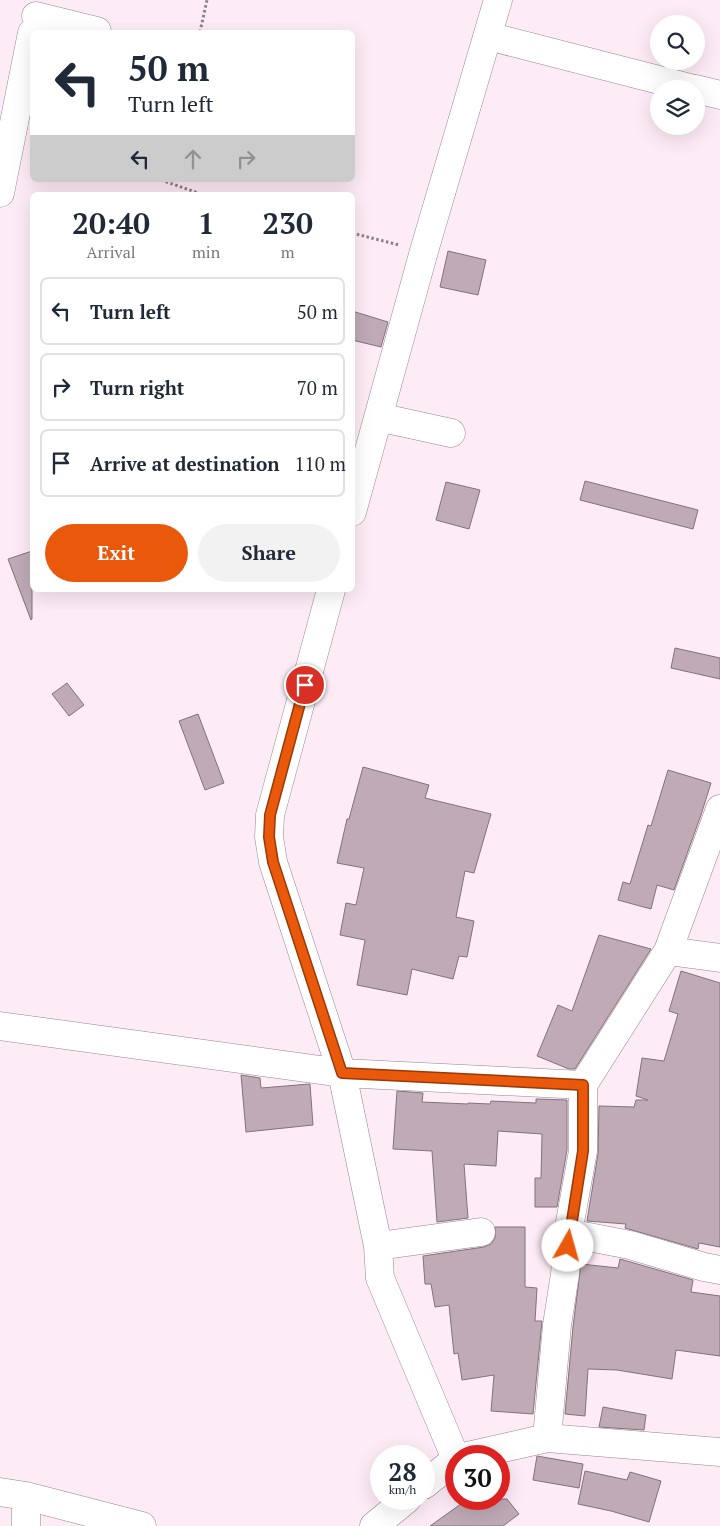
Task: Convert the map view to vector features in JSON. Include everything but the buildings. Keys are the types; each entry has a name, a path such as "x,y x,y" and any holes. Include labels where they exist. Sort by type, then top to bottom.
{"street":[{"path":"355,501 424,251 498,0"},
{"path":"35,20 91,30"},
{"path":"488,36 660,80"},
{"path":"0,193 30,45"},
{"path":"705,91 720,95"},
{"path":"378,417 451,433"},
{"path":"330,592 270,815 269,837 273,862 342,1073 378,1246 380,1278 454,1445"},
{"path":"547,1438 557,1325 565,1274 568,1233 583,1151 583,1085 668,951 720,808"},
{"path":"668,951 720,958"},
{"path":"0,1026 342,1073 583,1085"},
{"path":"378,1246 481,1232"},
{"path":"568,1233 630,1245 720,1270"},
{"path":"510,1447 547,1438 720,1452"},
{"path":"13,1494 26,1526"},
{"path":"13,1494 142,1526"},
{"path":"374,1526 394,1510"}],"path":[{"path":"200,30 207,0"},
{"path":"176,182 198,192"},
{"path":"355,234 424,251"}],"route":[{"path":"305,685 270,815 269,837 273,862 342,1073 583,1085 583,1151 568,1233 568,1246"}]}
